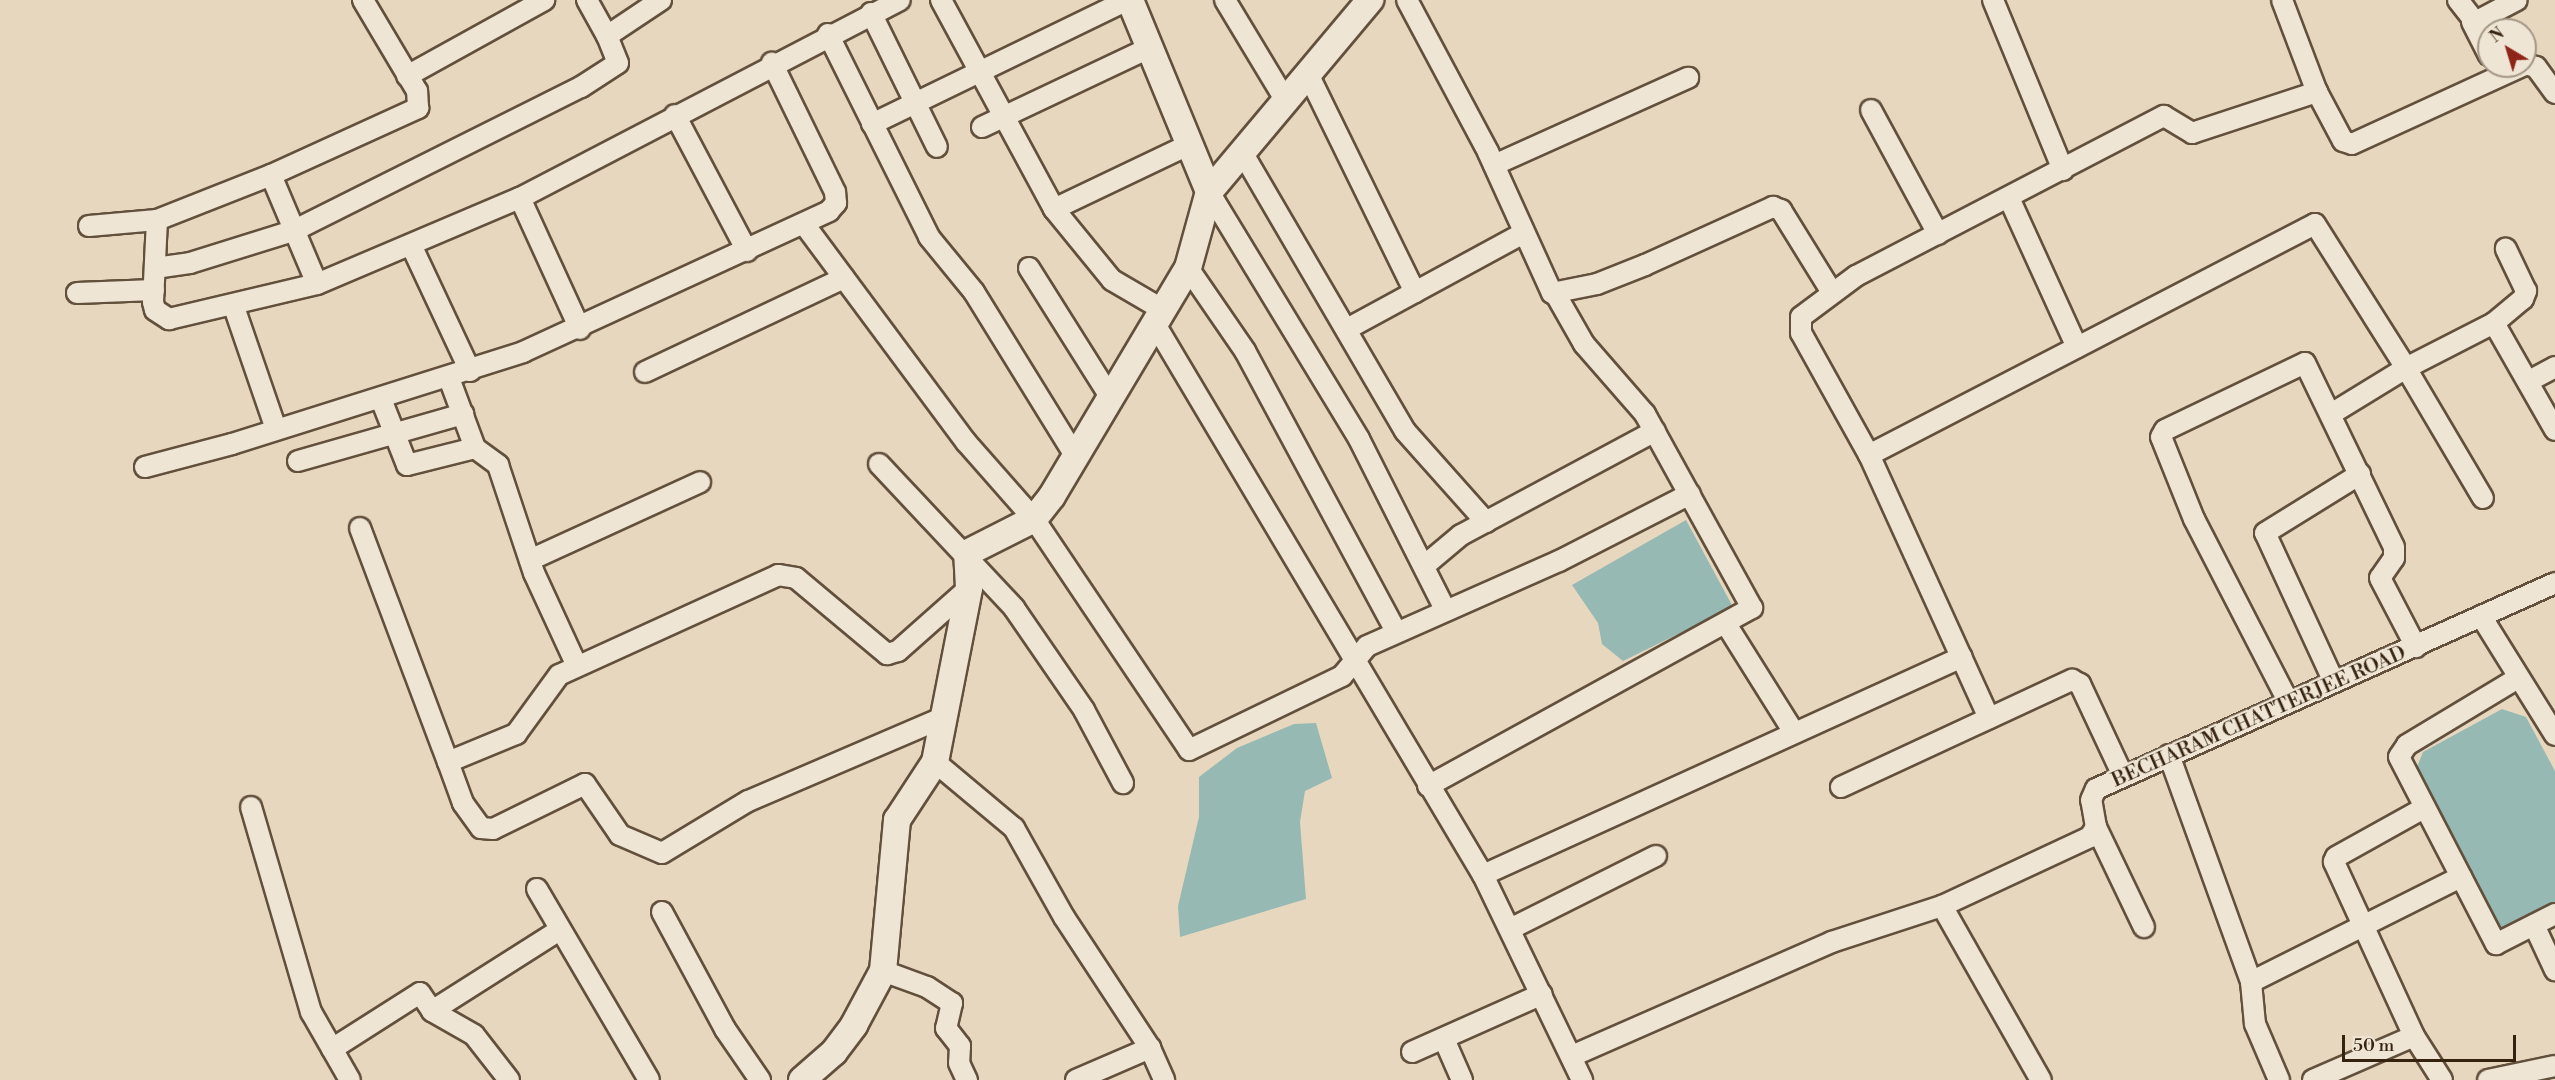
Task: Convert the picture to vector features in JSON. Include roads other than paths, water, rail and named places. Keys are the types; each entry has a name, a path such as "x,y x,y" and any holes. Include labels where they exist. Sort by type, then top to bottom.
{"street":[{"path":"89,226 157,220 271,175 418,108 417,91 363,0"},
{"path":"407,76 544,0"},
{"path":"155,268 190,263 293,231 611,70 618,56 587,0"},
{"path":"607,36 662,0"},
{"path":"157,220 155,310 169,319 234,307 317,284 412,247 519,198 772,63 900,0"},
{"path":"941,0 1006,114 1054,209 1112,279 1157,316 1512,928 1582,1080"},
{"path":"872,124 981,69 1129,0 1151,47 1209,192 1359,439 1445,609"},
{"path":"1225,0 1286,101"},
{"path":"1407,0 1494,165 1524,233 1577,335 1630,392 1655,431 1752,602 1748,613 1428,786"},
{"path":"1993,0 2063,170"},
{"path":"2282,0 2317,92 2343,141 2352,144 2483,78"},
{"path":"2458,0 2477,32"},
{"path":"2472,22 2517,0"},
{"path":"966,553 1034,519 1112,400 1157,316 1188,268 1209,192 1308,74 1362,4"},
{"path":"872,13 937,147"},
{"path":"828,34 929,237 974,292 1076,457"},
{"path":"982,128 1006,114 1151,47"},
{"path":"145,467 470,371 579,329 829,211 836,203 835,192 772,63"},
{"path":"2537,68 2555,93"},
{"path":"1308,74 1414,292"},
{"path":"1494,165 1688,78"},
{"path":"1989,718 1869,455 1799,328 1801,317 1831,291 2164,116 2192,133 2317,92"},
{"path":"1871,110 1938,234"},
{"path":"675,115 747,251"},
{"path":"1054,209 1190,144"},
{"path":"1242,152 1411,440 1486,522"},
{"path":"271,175 317,284"},
{"path":"519,198 579,329"},
{"path":"2009,198 2076,346"},
{"path":"1556,295 1645,265 1773,207 1781,210 1831,291"},
{"path":"804,224 966,442 1034,519 1189,750 1342,676 1367,646 1445,609 1559,561 1690,494"},
{"path":"1869,455 2315,224 2406,368 2483,498"},
{"path":"1347,329 1524,233"},
{"path":"412,247 470,371"},
{"path":"2331,414 2406,368 2494,323 2523,299 2526,291 2506,249"},
{"path":"1029,268 1112,400"},
{"path":"1188,268 1245,351 1396,632"},
{"path":"645,372 844,278"},
{"path":"77,293 154,290"},
{"path":"234,307 276,429"},
{"path":"2494,323 2555,430"},
{"path":"2288,701 2194,519 2161,437 2165,430 2305,363 2394,547 2394,558 2381,582 2416,648"},
{"path":"2529,381 2555,367"},
{"path":"449,378 475,448 498,465 530,560 577,666"},
{"path":"381,399 407,465 475,448"},
{"path":"298,461 463,414"},
{"path":"1424,566 1452,541 1655,431"},
{"path":"879,464 947,541 966,553 1042,647 1084,710 1123,783"},
{"path":"2334,682 2265,533 2360,474"},
{"path":"530,560 700,482"},
{"path":"360,528 463,802 481,828 493,828 585,784 620,835 662,853 748,801 942,718"},
{"path":"802,1080 834,1052 854,1025 883,971 897,820 936,762 942,718 969,588 966,553"},
{"path":"448,762 516,734 546,689 559,675 778,575 796,578 887,654 898,651 969,588"},
{"name":"BECHARAM CHATTERJEE ROAD","path":"2096,827 2092,795 2123,776 2288,701 2416,648 2555,583"},
{"path":"2481,616 2518,678 2546,703 2555,735"},
{"path":"1726,624 1793,731"},
{"path":"1483,876 1793,731 1962,657"},
{"path":"2518,678 2401,751 2400,763 2496,944 2555,914"},
{"path":"1841,787 2067,681 2076,681 2123,776"},
{"path":"2169,755 2251,982 2255,1024 2278,1080"},
{"path":"936,762 1014,828 1064,917 1150,1048 1164,1080"},
{"path":"251,807 311,1012 350,1080"},
{"path":"2424,808 2334,859 2367,927 2414,1036 2442,1080"},
{"path":"1569,1049 1832,942 1942,906 2090,837 2096,827"},
{"path":"2096,827 2144,927"},
{"path":"1512,928 1656,856"},
{"path":"2251,982 2367,927 2461,877"},
{"path":"537,889 558,931 649,1080"},
{"path":"1942,906 2041,1080"},
{"path":"662,912 725,1029 760,1080"},
{"path":"2534,925 2555,970"},
{"path":"432,1011 558,931"},
{"path":"883,971 927,987 952,1003 946,1028 960,1046 959,1063 967,1080"},
{"path":"332,1049 420,993 432,1011 474,1035 509,1080"},
{"path":"1412,1052 1542,994"},
{"path":"2320,1079 2414,1036"},
{"path":"1444,1039 1462,1080"},
{"path":"1076,1080 1150,1048"},
{"path":"2488,1080 2555,1066"}],"water":[{"path":"1686,520 1733,607 1623,661 1602,644 1598,623 1572,585"},
{"path":"2502,709 2526,717 2555,771 2555,908 2503,934 2415,772 2423,752"},
{"path":"1316,723 1332,778 1305,791 1300,822 1306,899 1180,937 1178,906 1199,817 1199,777 1237,748 1294,724"}]}
